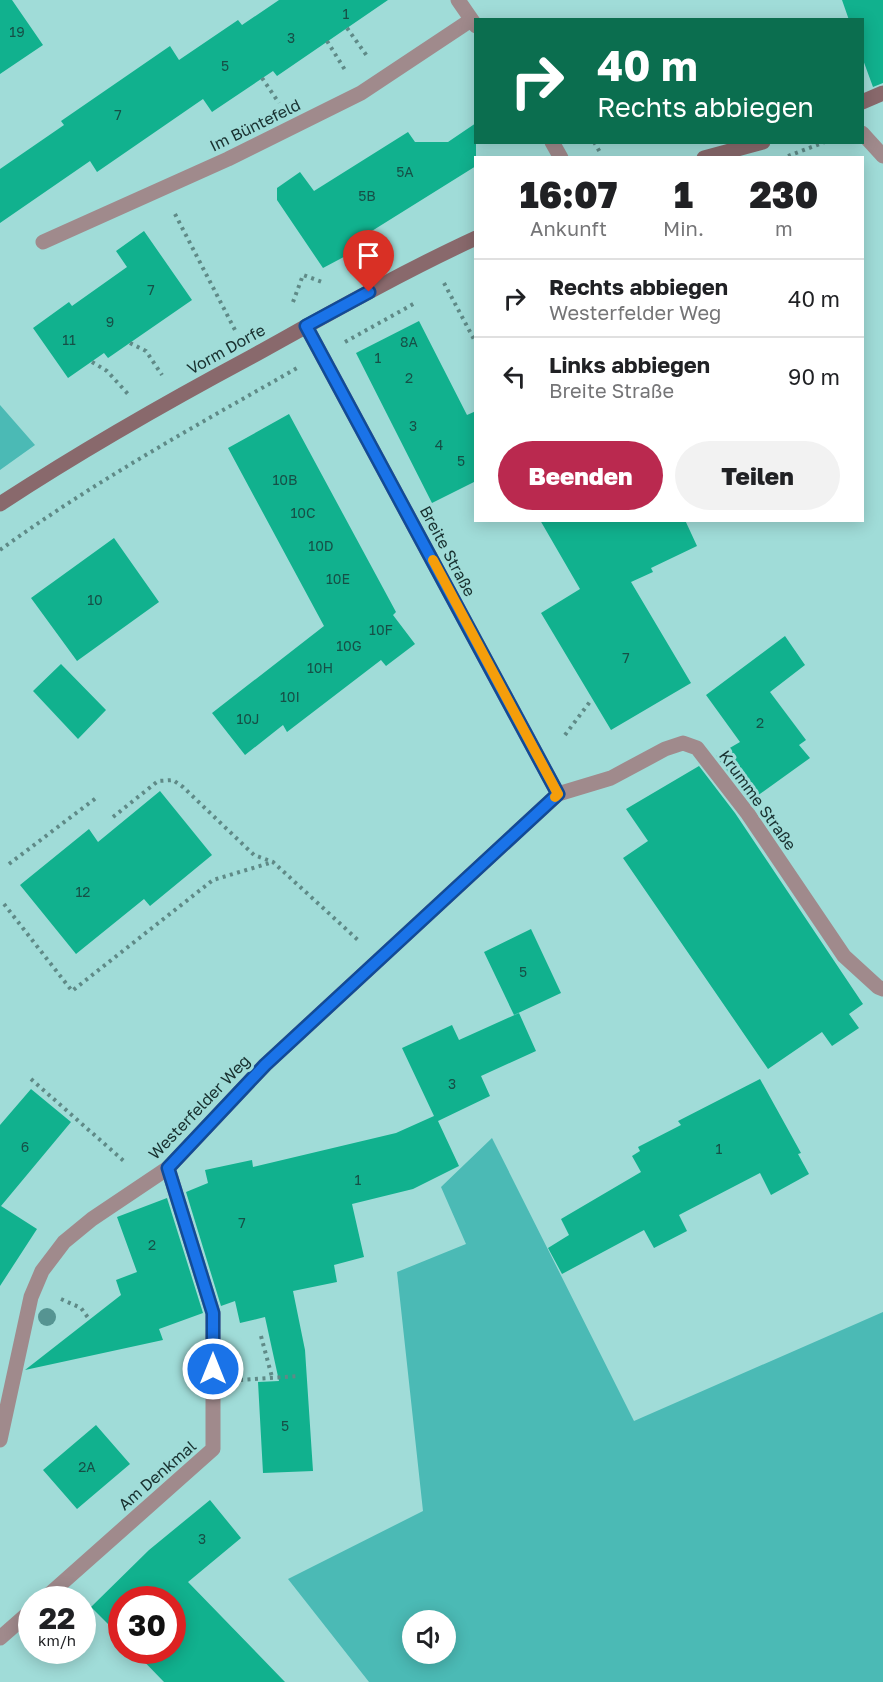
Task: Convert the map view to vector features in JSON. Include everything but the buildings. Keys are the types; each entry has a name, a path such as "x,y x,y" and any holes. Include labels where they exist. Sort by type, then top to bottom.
{"main road":[{"path":"864,101 883,93"},
{"path":"711,156 756,144"},
{"name":"Vorm Dorfe","path":"0,504 66,461 204,381 432,258 474,239"}],"street":[{"path":"458,0 473,23"},
{"name":"Im Büntefeld","path":"43,242 228,159 361,93 473,23"},
{"path":"864,134 883,156"},
{"name":"Breite Straße","path":"306,326 558,794"},
{"name":"Krumme Straße","path":"558,794 611,778 665,749 683,743 698,748 748,813 844,956 883,989"},
{"name":"Westerfelder Weg","path":"0,1440 31,1297 42,1271 64,1242 92,1219 168,1168 265,1065 558,794"},
{"name":"Am Denkmal","path":"59,1586 213,1449 213,1313 168,1168"},
{"path":"0,1638 18,1622"}],"path":[{"path":"347,28 355,38"},
{"path":"327,42 336,55"},
{"path":"262,78 270,90"},
{"path":"595,144 602,154"},
{"path":"790,156 820,144"},
{"path":"162,189 236,333"},
{"path":"432,258 474,339"},
{"path":"292,302 303,275 327,284"},
{"path":"435,292 456,281"},
{"path":"0,550 33,526 158,447 425,297"},
{"path":"130,343 146,351 163,375"},
{"path":"92,362 107,371 128,395"},
{"path":"565,735 592,699"},
{"path":"113,817 158,781 173,780 254,855 273,862 364,946"},
{"path":"9,864 96,798"},
{"path":"3,904 72,991 213,880 273,862"},
{"path":"31,1079 128,1165"},
{"path":"35,1287 81,1308 89,1319"},
{"path":"261,1335 272,1377"},
{"path":"230,1380 299,1376"}],"shaded area":[{"path":"0,405 35,445 0,470"},
{"path":"492,1138 634,1421 883,1312 883,1682 369,1682 288,1579 423,1511 397,1272 466,1244 441,1187"}],"slow traffic":[{"path":"433,560 558,794 555,797"}],"route":[{"path":"213,1369 213,1313 168,1168 265,1065 558,794 306,326 369,292"}]}
